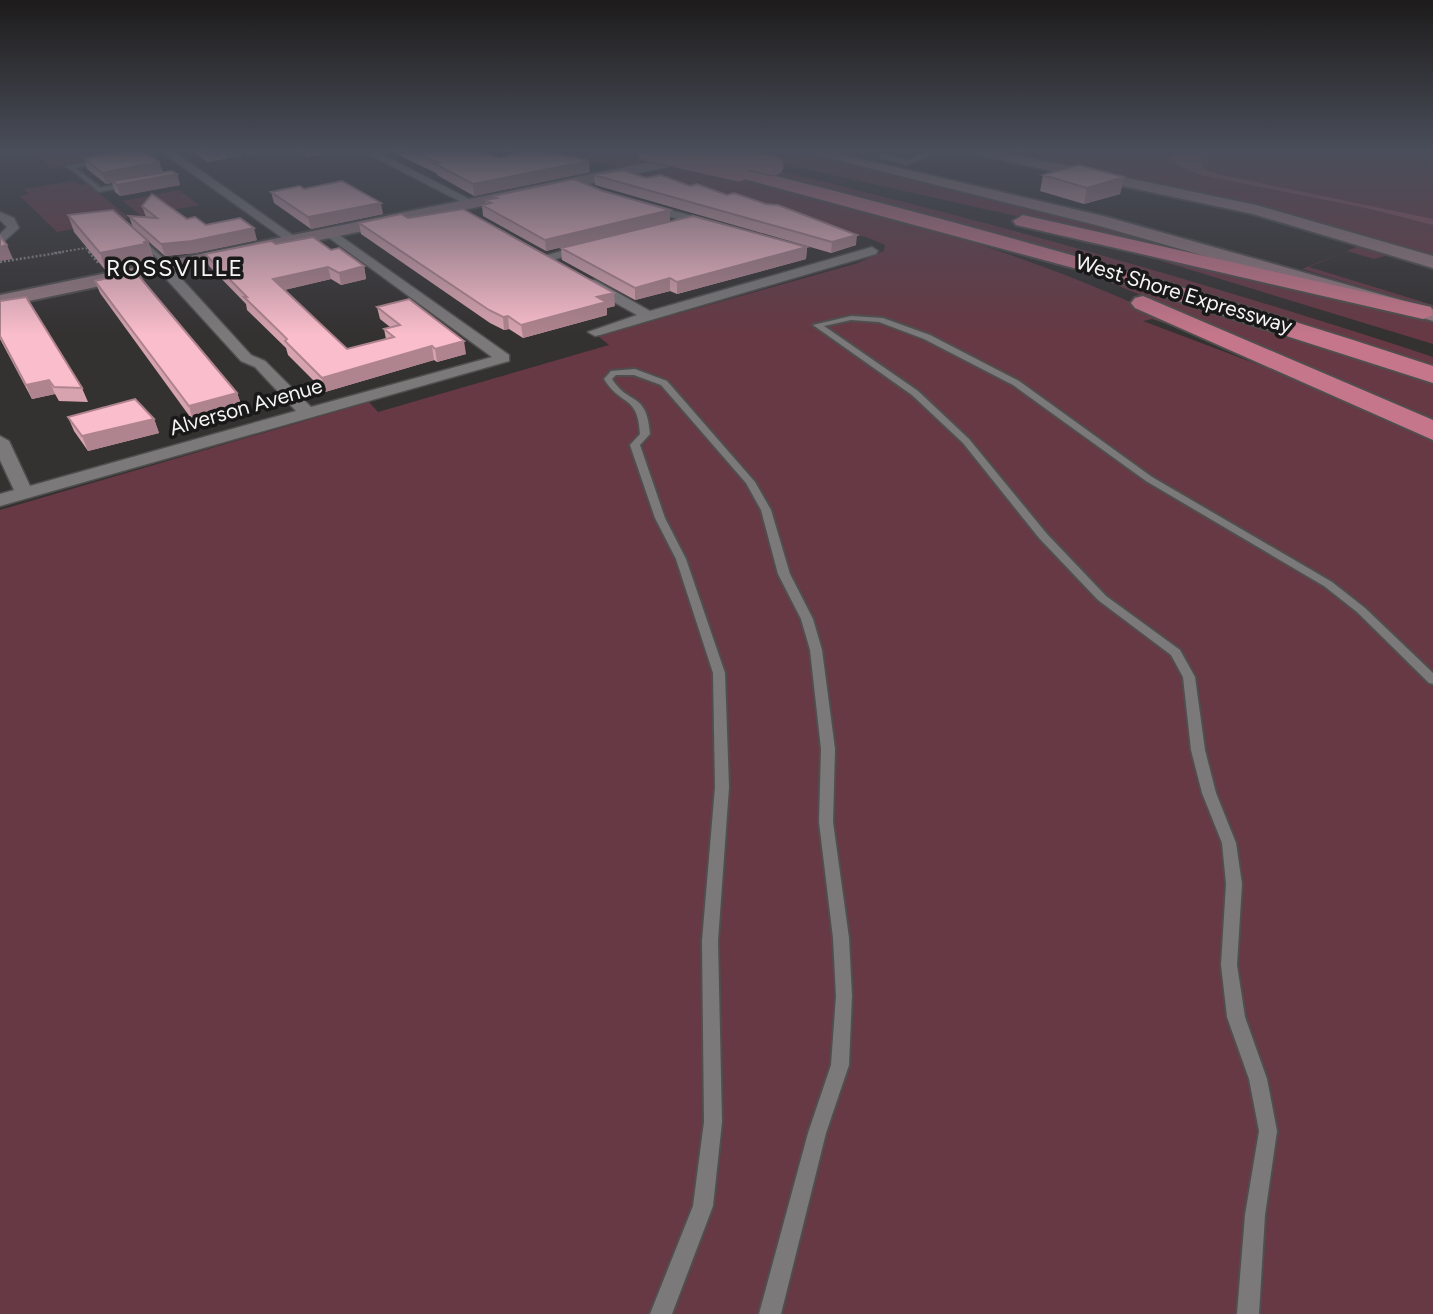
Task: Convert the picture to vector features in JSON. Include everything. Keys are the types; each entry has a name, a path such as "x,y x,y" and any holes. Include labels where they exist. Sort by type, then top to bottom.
{"highway":[{"name":"West Shore Expressway","path":"902,212 1168,288 1433,375"},
{"name":"West Shore Expressway","path":"955,212 1086,246 1409,345"},
{"path":"985,212 1320,286 1428,314"},
{"path":"909,214 941,229 1140,302 1433,431"}],"street":[{"path":"254,212 295,241"},
{"path":"0,301 434,212"},
{"path":"470,212 478,220"},
{"path":"667,212 733,231"},
{"path":"1065,212 1428,314"},
{"path":"1262,212 1433,262"},
{"path":"0,215 10,220 13,228 0,241"},
{"path":"673,226 696,220"},
{"name":"Alverson Avenue","path":"0,500 504,358 332,234"},
{"path":"610,241 538,255 648,316"},
{"path":"596,332 872,251"},
{"path":"808,253 837,261"},
{"path":"167,267 246,358 260,364 307,413"},
{"path":"0,441 24,493"}],"lane":[{"path":"133,234 167,267"},
{"path":"1248,1314 1255,1214 1268,1132 1258,1079 1236,1017 1229,965 1234,884 1230,843 1209,793 1198,750 1189,677 1176,653 1102,598 1043,536 966,440 915,393 817,325 860,317 880,320 927,337 1026,389 1149,479 1328,584 1361,610 1433,680"},
{"path":"661,1314 703,1206 711,1134 710,941 722,788 719,673 681,559 660,518 635,445 645,434 644,414 636,401 610,385 608,379 614,373 635,372 664,383 750,482 766,510 784,574 807,619 816,650 828,749 826,821 842,949 844,996 840,1065 817,1133 770,1314"}],"path":[{"path":"0,262 86,248 106,273"}],"shaded area":[{"path":"37,212 122,212 129,218 57,232"},
{"path":"137,212 160,212 141,216"},
{"path":"767,212 873,212 1014,256 1139,306 1199,335 1152,319 1143,321 1379,410 1433,436 1433,1314 0,1314 0,510 369,402 378,412 609,345 598,336 858,263 884,251 885,245 866,237"},
{"path":"911,212 944,212 1257,301 1433,357 1433,370 1253,313"},
{"path":"999,212 1054,212 1273,274"},
{"path":"1278,212 1433,212 1433,258"},
{"path":"1383,212 1401,212 1433,219 1433,225"},
{"path":"1015,220 1433,319 1433,344 1155,259"},
{"path":"1359,246 1389,255 1374,259 1347,251 1309,267 1433,305 1433,308 1302,269"},
{"path":"1060,263 1433,383 1433,418 1107,281"}],"building":[{"path":"116,212 148,241 144,242 145,244 100,253 68,215"},
{"path":"150,212 178,212 187,219 195,217 206,225 240,218 254,228 192,241 161,244 129,216 157,218"},
{"path":"301,212 332,212 308,217"},
{"path":"443,212 469,212 614,293 597,297 606,302 521,325 508,316 503,317 489,310 359,223 401,214 408,218"},
{"path":"495,212 660,212 545,240"},
{"path":"727,212 797,212 857,235 832,242"},
{"path":"693,216 807,247 677,282 670,278 635,288 561,248"},
{"path":"0,236 7,245 0,247"},
{"path":"313,237 331,250 339,248 364,266 339,273 328,267 273,279 347,349 394,337 384,329 400,325 377,307 409,299 464,341 435,349 432,346 322,378 205,254 271,241 276,244"},
{"path":"133,269 237,393 189,406 95,281"},
{"path":"26,297 82,388 54,387 49,380 26,385 0,336 0,301"},
{"path":"135,399 154,419 82,436 68,417"}],"district":[{"name":"ROSSVILLE","path":"175,268"}]}
